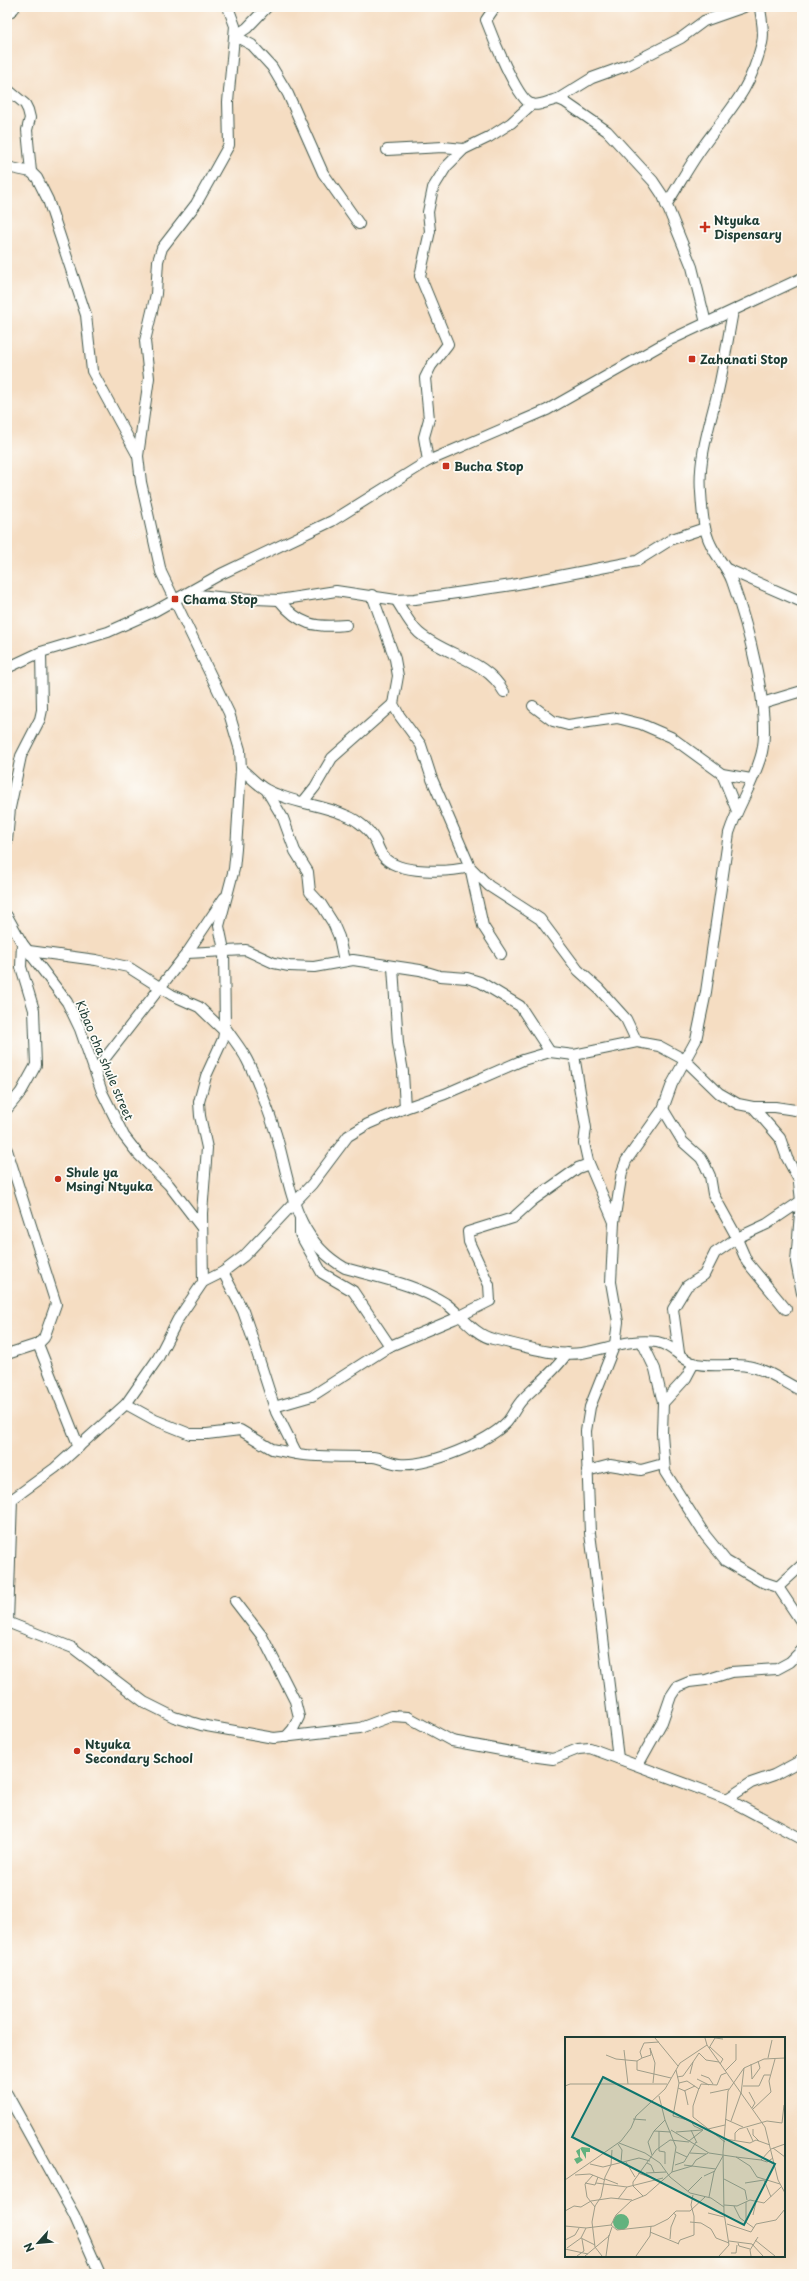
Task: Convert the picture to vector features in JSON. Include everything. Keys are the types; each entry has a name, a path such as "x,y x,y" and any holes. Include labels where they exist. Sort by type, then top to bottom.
{"street":[{"path":"7,11 12,7"},
{"path":"203,1282 203,1182 207,1148 200,1116 199,1102 206,1076 219,1049 225,1029 224,950 219,926 229,890 236,849 241,769 238,739 229,713 158,563 138,456 149,378 145,341 156,294 158,260 162,248 196,204 229,144 228,95 235,36 234,18 228,7"},
{"path":"235,36 248,28 267,7"},
{"path":"495,7 486,20 492,36 510,76 524,97 532,104"},
{"path":"428,461 424,437 429,419 425,378 431,366 448,344 420,276 420,269 430,231 428,212 433,188 446,167 464,149 489,137 511,123 532,104 558,99 592,78 628,65 681,38 704,20 744,7"},
{"path":"666,205 696,157 729,114 750,82 762,43 764,31 760,7"},
{"path":"235,36 252,44 272,66 291,99 323,173 359,224"},
{"path":"7,89 25,104 28,110 30,118 27,130 31,172"},
{"path":"558,99 607,131 653,181 666,205 692,267 706,323"},
{"path":"387,150 443,147 464,149"},
{"path":"7,167 31,172 37,178 48,200 86,315 92,372 138,456"},
{"path":"8,665 41,652 108,632 176,601 226,571 332,521 428,461 547,410 651,350 802,278"},
{"path":"618,1758 595,1583 590,1533 586,1431 590,1407 615,1344 618,1322 611,1282 614,1222 626,1161 663,1109 672,1084 696,1040 704,999 729,833 737,811 747,793 762,753 764,737 762,702 740,604 727,569 711,546 705,528 701,491 702,465 722,374 733,311"},
{"path":"188,594 228,598 279,600 336,591 396,600 512,585 632,562 644,557 681,535 705,528"},
{"path":"727,569 802,602"},
{"path":"372,596 395,659 398,676 393,704 398,715 421,745 438,793 470,867 483,926 501,954"},
{"path":"279,600 286,609 305,623 328,627 346,625"},
{"path":"396,600 418,632 430,640 476,664 495,679 504,692"},
{"path":"7,841 10,808 21,756 40,720 42,710 41,652"},
{"path":"762,702 802,691"},
{"path":"303,802 313,790 332,758 393,704"},
{"path":"533,706 553,721 568,725 617,718 641,724 671,737 722,774 752,779"},
{"path":"241,769 267,790 346,815 361,824 371,833 382,856 395,864 435,872 470,867"},
{"path":"722,774 737,811"},
{"path":"267,790 283,818 295,851 308,872 310,892 321,904 333,923 339,937 344,961"},
{"path":"470,867 490,886 540,919 578,970 599,988 626,1019 637,1042"},
{"path":"95,1071 188,953 229,890"},
{"name":"Kibao cha shule street","path":"7,916 22,943 67,1002 80,1029 115,1121 124,1136 138,1154 169,1185 202,1228"},
{"path":"7,1109 21,1092 36,1065 34,1010 21,967 22,943"},
{"path":"188,953 246,950 274,963 289,966 314,966 353,960 420,970 440,976 467,978 480,982 520,1006 550,1052"},
{"path":"29,951 96,960 128,967 161,986 172,995 199,1008 225,1029 247,1059 257,1083 276,1135 294,1205 300,1218 316,1243 338,1264 345,1268 410,1286 445,1303 475,1330 491,1339 566,1353 581,1353 615,1344 657,1342 679,1353 694,1363 734,1365 758,1369 771,1373 802,1391"},
{"path":"393,967 405,1108"},
{"path":"802,1111 775,1107 752,1107 738,1104 719,1093 685,1060 659,1046 637,1042 574,1055 550,1052 486,1075 445,1094 405,1108 368,1124 348,1136 294,1205 244,1256 223,1272 203,1282 178,1319 158,1358 126,1404 55,1468 10,1500 8,1622 73,1648 144,1702 174,1717 239,1734 274,1738 360,1728 379,1720 401,1715 408,1717 452,1741 549,1759 584,1748 638,1765 728,1799 802,1839"},
{"path":"574,1055 586,1128 584,1143 589,1164 614,1222"},
{"path":"752,1107 780,1138 801,1185 796,1262 802,1292"},
{"path":"663,1109 683,1142 701,1158 705,1165 710,1176 713,1194 737,1238 746,1262 786,1309"},
{"path":"7,1150 56,1304 44,1338 38,1344 7,1354"},
{"path":"274,1407 312,1396 390,1346 454,1319 490,1301 489,1286 469,1242 468,1232 513,1218 533,1200 578,1168 589,1164"},
{"path":"679,1353 674,1307 688,1286 704,1275 712,1256 737,1238 767,1224 801,1201"},
{"path":"300,1218 300,1234 322,1273 353,1291 390,1346"},
{"path":"223,1272 243,1311 264,1369 268,1392 274,1407 298,1454"},
{"path":"642,1342 655,1369 664,1403 663,1464 665,1472 706,1535 726,1561 760,1581 778,1587 802,1623"},
{"path":"38,1344 79,1447"},
{"path":"126,1404 155,1420 190,1434 207,1434 240,1430 272,1449 298,1454 349,1458 375,1458 400,1464 427,1462 445,1457 498,1430 508,1421 523,1398 538,1386 566,1353"},
{"path":"664,1403 686,1378 694,1363"},
{"path":"588,1471 610,1465 641,1470 663,1464"},
{"path":"778,1587 802,1565"},
{"path":"235,1600 262,1636 295,1701 299,1716 293,1729 286,1737"},
{"path":"638,1765 662,1722 671,1696 677,1687 689,1682 706,1680 731,1672 777,1668 790,1662 802,1650"},
{"path":"728,1799 751,1783 770,1777 802,1760"},
{"path":"7,2094 74,2215 100,2274"}],"place":[{"name":"Ntyuka Dispensary","path":"705,227"},
{"name":"Zahanati Stop","path":"692,359"},
{"name":"Bucha Stop","path":"446,466"},
{"name":"Chama Stop","path":"175,599"},
{"name":"Shule ya Msingi Ntyuka","path":"58,1179"},
{"name":"Ntyuka Secondary School","path":"77,1751"}]}
